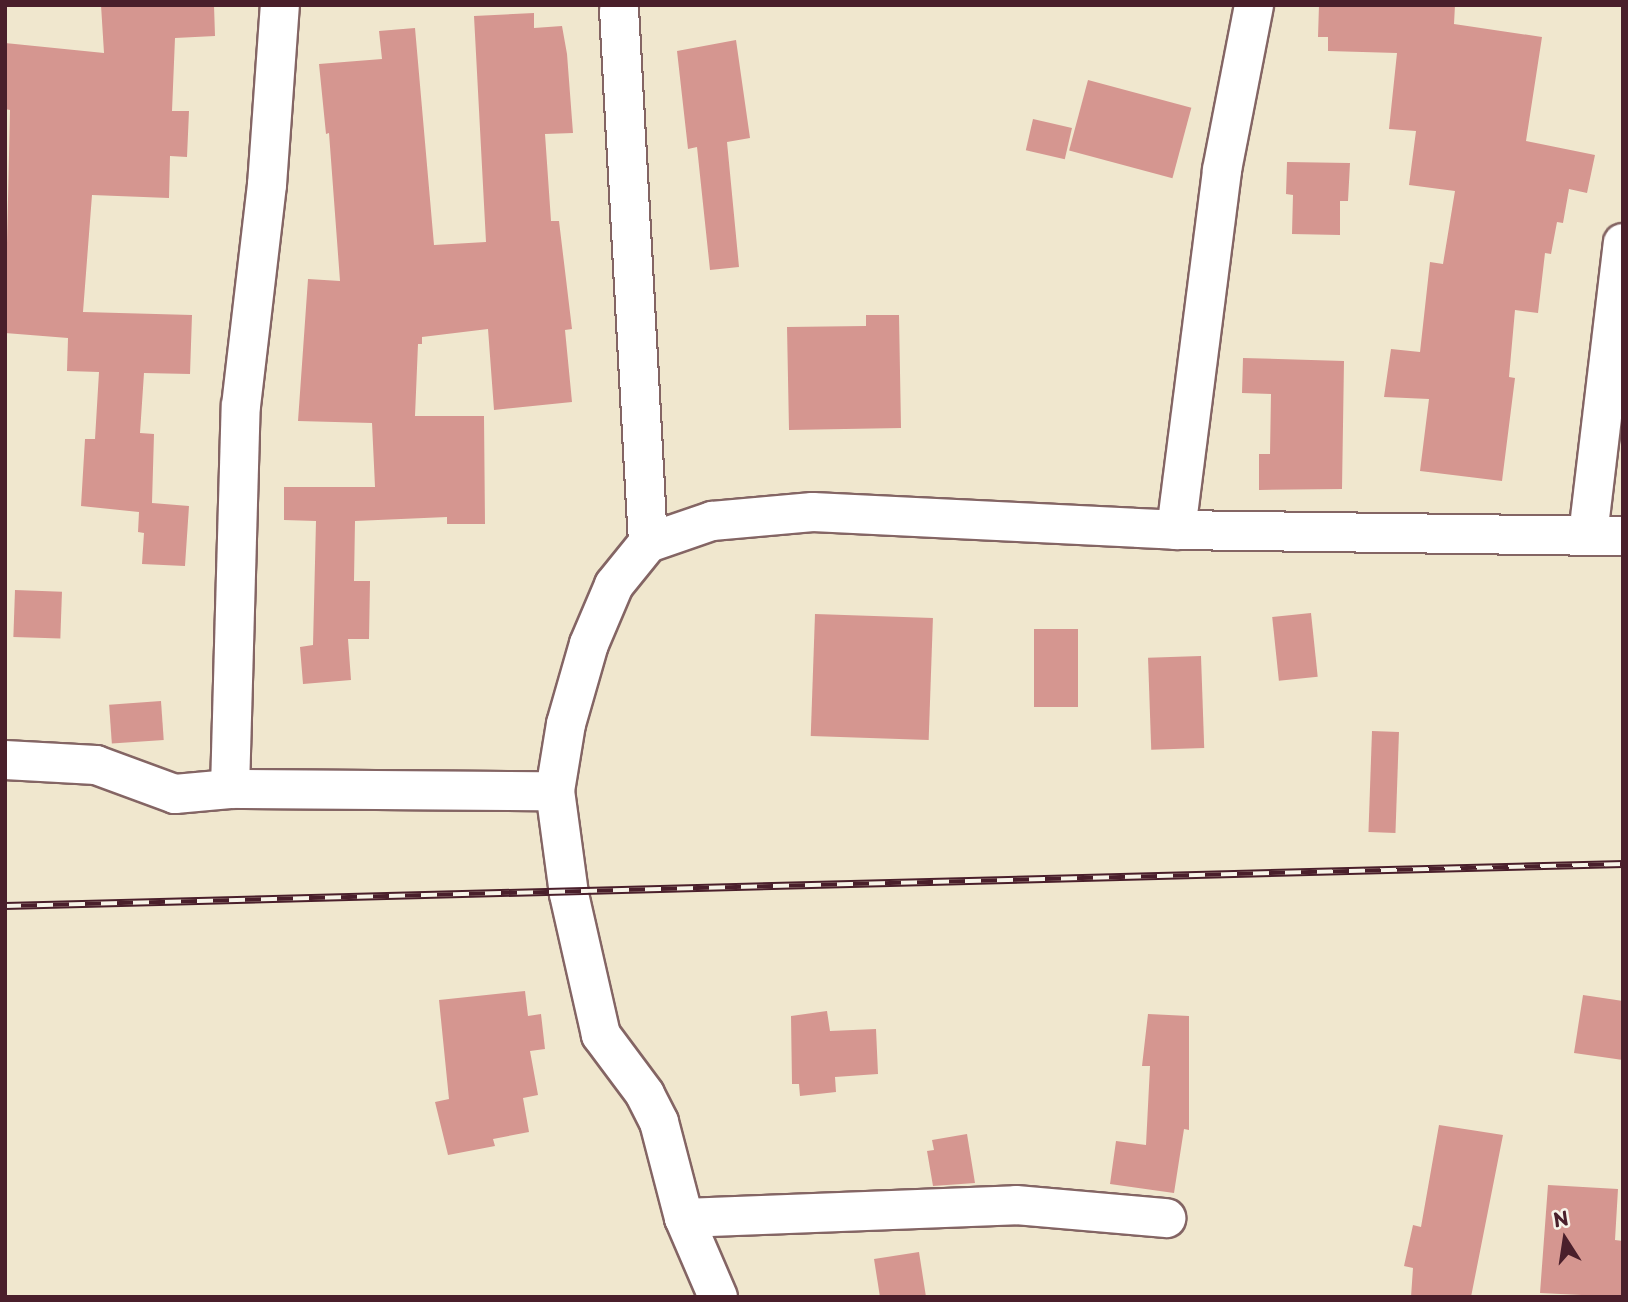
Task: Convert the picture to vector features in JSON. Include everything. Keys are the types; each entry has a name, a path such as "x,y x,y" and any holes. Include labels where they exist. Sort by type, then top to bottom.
{"street":[{"path":"230,789 242,406 267,185 279,5"},
{"path":"1175,530 1222,170 1254,5"},
{"path":"620,9 648,543"},
{"path":"718,1297 684,1217 659,1122 645,1094 601,1035 569,894 555,791 566,724 589,643 614,585 648,543 712,521 813,512 1175,530 1605,535 1623,243"},
{"path":"5,760 96,765 175,794 230,789 555,791"},
{"path":"684,1217 1016,1205 1166,1218"}],"building":[{"path":"101,5 214,5 215,36 175,38 172,111 189,111 187,157 170,156 169,198 92,195 83,312 192,315 190,374 144,373 140,433 154,434 152,503 189,506 185,566 142,564 144,533 138,532 139,512 81,506 85,439 95,439 99,372 67,371 68,338 5,333 10,110 5,109 5,43 104,53"},
{"path":"1319,5 1455,5 1454,24 1542,37 1526,141 1595,155 1587,193 1569,189 1563,223 1557,222 1551,254 1545,253 1538,313 1515,310 1509,377 1515,378 1502,481 1420,471 1429,399 1384,397 1391,349 1420,352 1430,262 1443,264 1455,191 1409,185 1416,131 1389,129 1397,53 1328,51 1328,37 1318,37"},
{"path":"534,13 534,28 562,26 567,54 573,133 545,134 551,221 559,221 572,329 565,330 572,402 494,410 488,329 422,337 422,344 418,344 415,416 484,416 485,524 447,524 447,517 355,521 354,581 370,581 369,639 348,639 351,680 303,684 300,647 313,645 316,521 284,520 284,487 375,487 372,423 298,421 308,279 340,281 329,133 326,134 319,64 382,59 379,31 415,28 434,245 486,242 474,16"},
{"path":"736,40 750,138 727,142 739,267 710,270 697,147 688,149 677,51"},
{"path":"1088,80 1191,108 1172,178 1069,151"},
{"path":"1033,119 1072,128 1065,159 1026,150"},
{"path":"1287,162 1350,163 1348,201 1340,201 1340,235 1292,234 1293,195 1286,194"},
{"path":"866,315 899,315 901,428 789,430 787,327 866,326"},
{"path":"1243,358 1344,361 1342,489 1259,490 1259,454 1270,454 1271,394 1242,393"},
{"path":"15,590 62,592 60,639 13,637"},
{"path":"1311,613 1318,677 1279,681 1272,617"},
{"path":"815,614 933,618 929,740 811,736"},
{"path":"1034,629 1078,629 1078,707 1034,707"},
{"path":"1201,656 1204,748 1151,750 1148,658"},
{"path":"161,701 164,740 112,744 109,705"},
{"path":"1372,731 1399,732 1395,833 1368,832"},
{"path":"525,991 528,1016 541,1014 545,1049 530,1051 538,1095 523,1098 529,1132 493,1139 495,1146 448,1155 435,1102 449,1099 439,1000"},
{"path":"1583,995 1623,1001 1623,1060 1574,1053"},
{"path":"827,1011 830,1031 876,1029 878,1074 835,1077 836,1092 800,1096 799,1084 792,1084 791,1016"},
{"path":"1148,1014 1189,1016 1189,1130 1184,1129 1174,1193 1110,1184 1116,1141 1146,1145 1150,1066 1142,1066"},
{"path":"1439,1125 1503,1135 1471,1297 1411,1297 1413,1268 1404,1266 1413,1225 1421,1227"},
{"path":"967,1134 975,1183 933,1186 927,1151 934,1150 932,1140"},
{"path":"1548,1185 1618,1189 1615,1240 1623,1241 1623,1297 1540,1293"},
{"path":"919,1252 926,1297 880,1297 874,1259"}],"railway":[{"path":"5,906 1623,864"}]}
